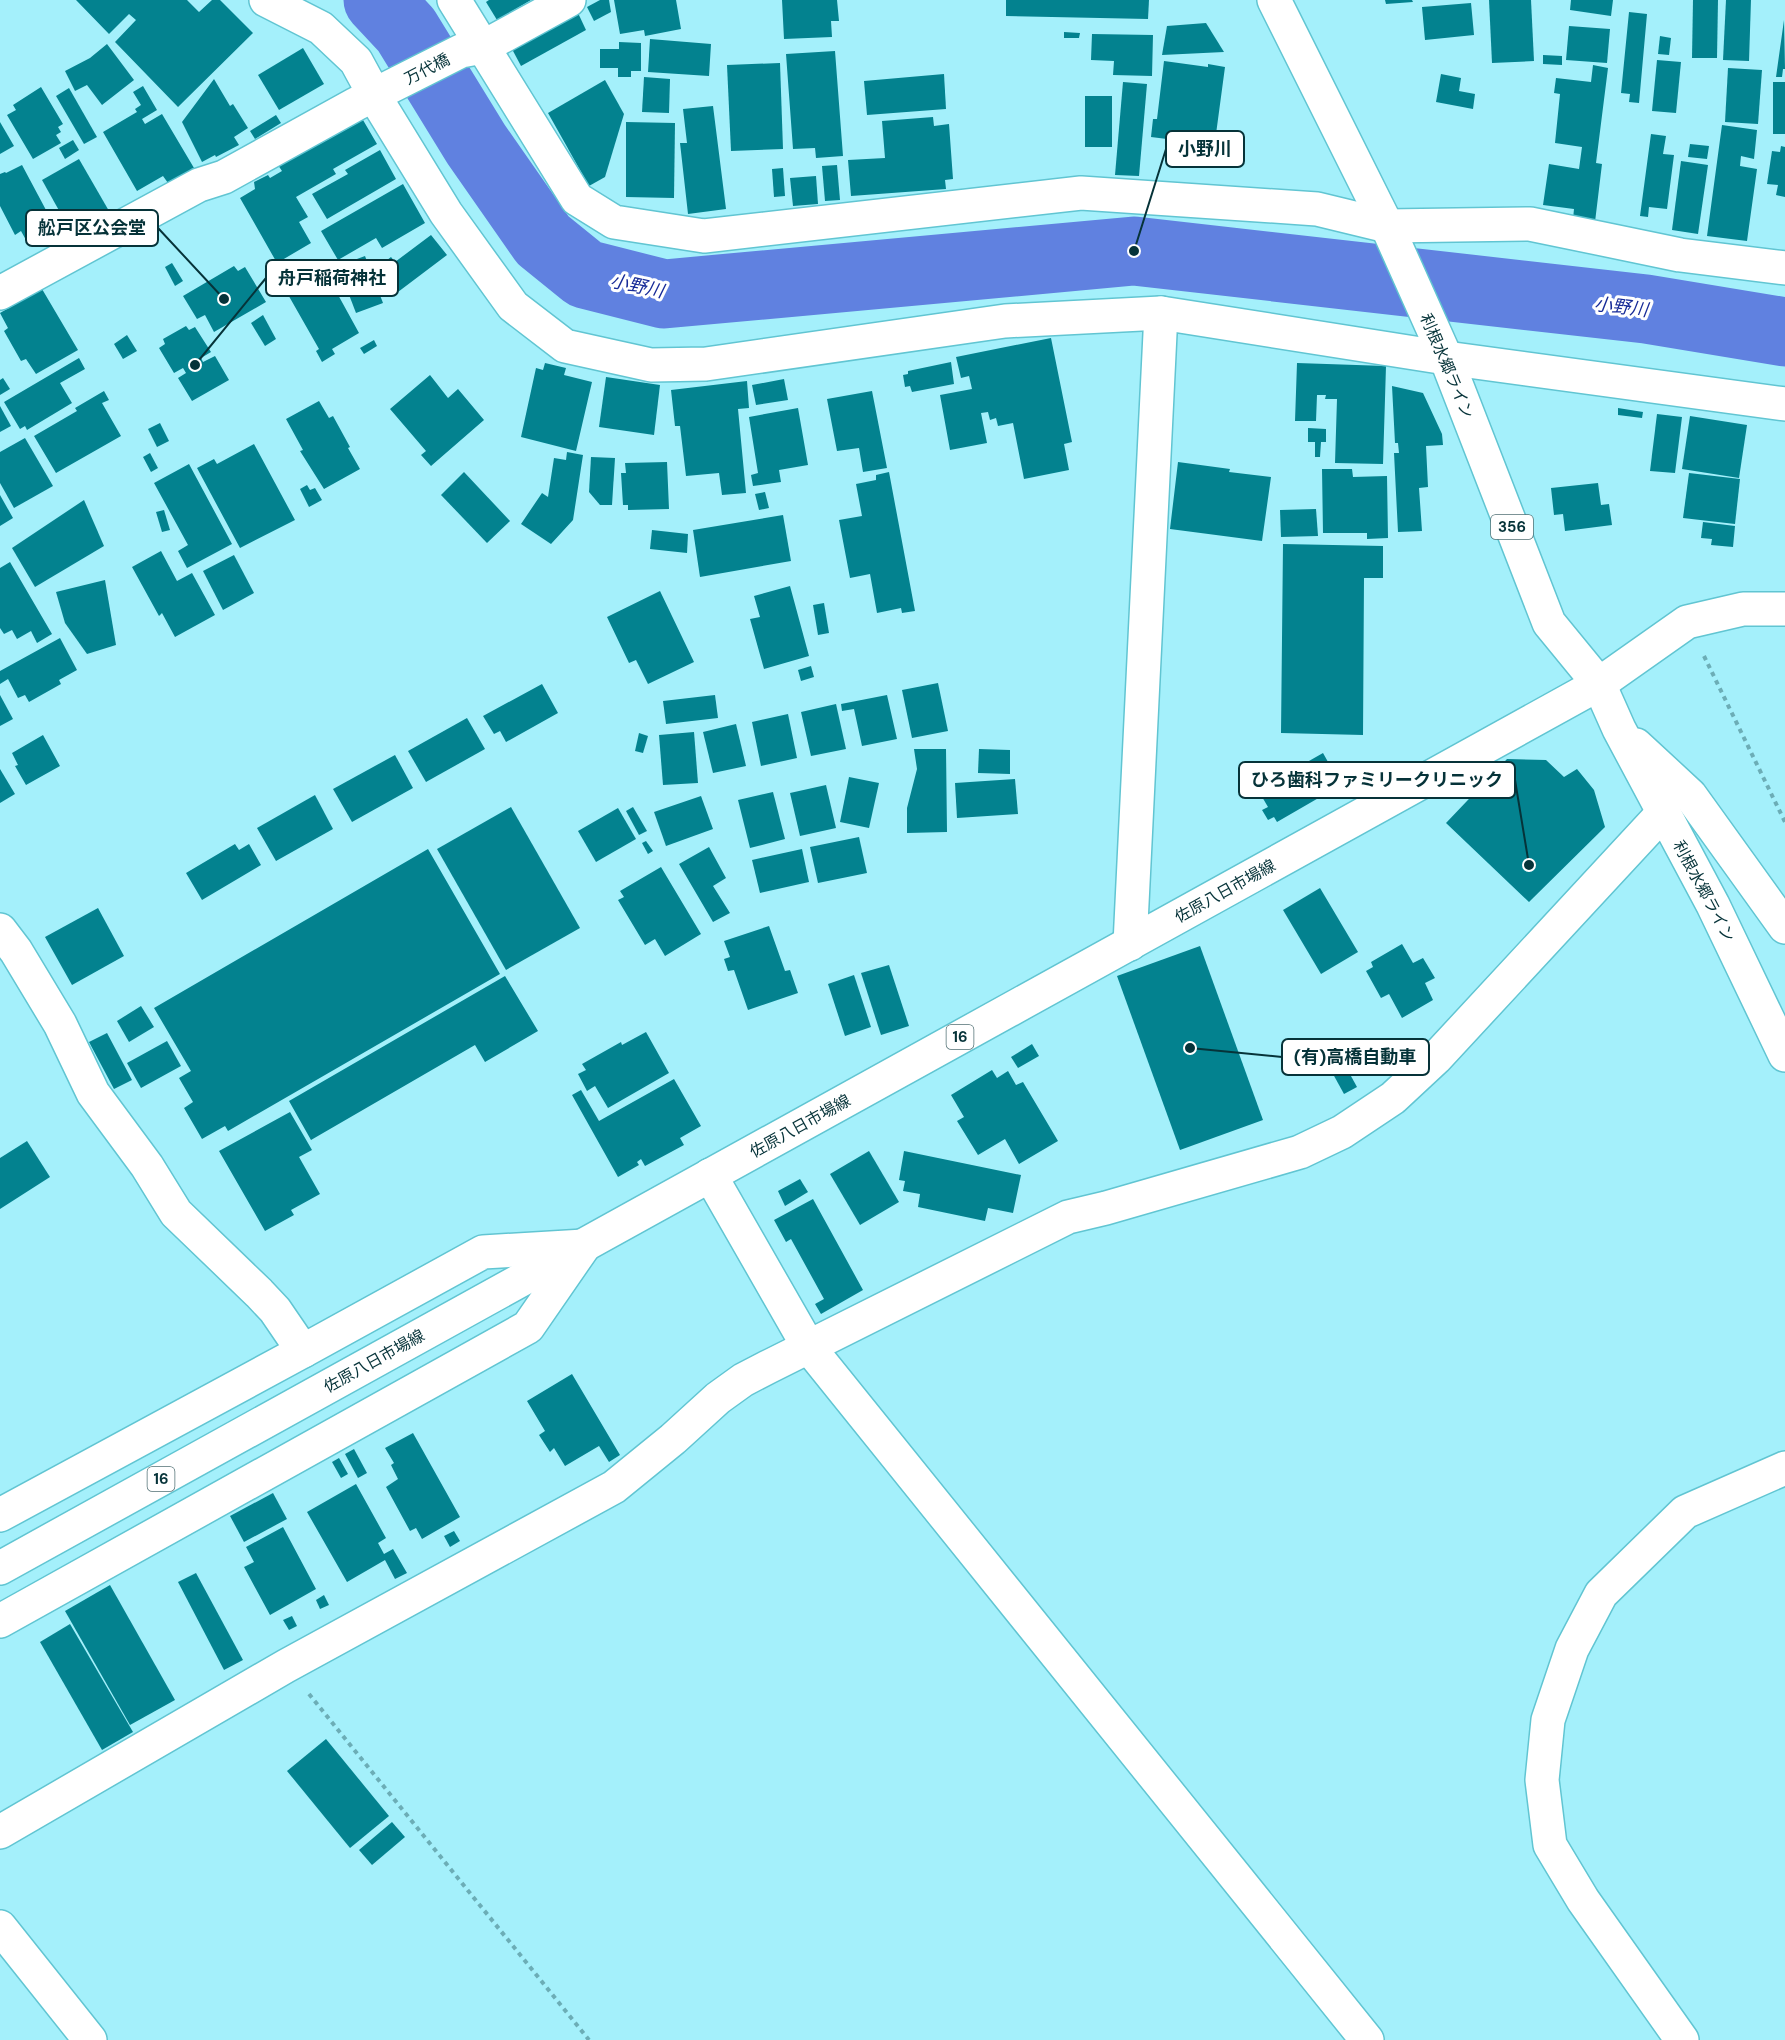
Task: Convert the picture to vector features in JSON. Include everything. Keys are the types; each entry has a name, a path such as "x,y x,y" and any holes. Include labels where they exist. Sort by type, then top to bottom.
{"main road":[{"path":"266,0 321,28 383,91 446,213 513,306 566,346 651,365 706,364 1005,321 1161,313 1446,358 1785,404"},
{"path":"454,0 472,49 578,199 614,222 704,236 1081,193 1317,209 1387,226 1530,224 1680,255 1785,268"},
{"name":"万代橋","path":"0,293 199,185 224,177 383,91 569,0"},
{"name":"利根水郷ライン","path":"1274,0 1387,226 1446,358 1549,623 1599,684 1619,729 1713,905 1785,1055"},
{"path":"1130,944 1161,313"},
{"name":"16","path":"1599,684 1687,622 1743,609 1785,609"},
{"name":"佐原八日市場線","path":"0,1568 1599,684"},
{"name":"利根水郷ライン","path":"1619,729 1690,795 1785,927"},
{"path":"0,1832 286,1666 614,1488 726,1392 743,1380 808,1346 1068,1217 1300,1152 1342,1132 1393,1098 1436,1058 1663,813"},
{"path":"0,930 16,951 60,1024 93,1093 147,1166 176,1213 275,1310 303,1351"},
{"path":"710,1175 808,1346 1367,2040"},
{"path":"0,1515 483,1252 584,1246"},
{"path":"0,1621 528,1327 584,1246"},
{"path":"1682,2040 1583,1900 1550,1845 1542,1780 1548,1720 1572,1648 1601,1594 1685,1512 1785,1468"},
{"path":"0,1927 90,2040"}],"path":[{"path":"1687,622 1785,822"},
{"path":"286,1666 589,2040"}],"building":[{"path":"76,0 187,0 199,12 212,0 220,0 253,33 178,107 115,42 136,20 129,14 109,34"},
{"path":"489,0 531,0 497,20 486,2"},
{"path":"600,0 609,0 611,12 594,21 587,7"},
{"path":"614,0 676,0 681,29 645,36 644,30 620,34"},
{"path":"782,0 837,0 839,21 831,21 832,37 784,39"},
{"path":"1006,0 1149,0 1148,19 1006,16"},
{"path":"1385,0 1412,0 1413,2 1386,4"},
{"path":"1489,0 1531,0 1534,61 1492,63"},
{"path":"1571,0 1613,0 1611,16 1570,10"},
{"path":"1693,0 1718,0 1717,58 1692,58"},
{"path":"1726,0 1751,0 1749,61 1723,60"},
{"path":"1471,3 1474,35 1425,40 1422,7"},
{"path":"1629,12 1647,14 1639,103 1629,102 1630,94 1621,93"},
{"path":"578,13 586,30 521,66 512,49"},
{"path":"1784,20 1785,69 1783,69 1782,77 1776,77"},
{"path":"1206,23 1224,52 1162,55 1167,26"},
{"path":"1569,26 1610,29 1607,63 1566,60"},
{"path":"1064,32 1080,33 1079,38 1064,38"},
{"path":"1092,34 1153,35 1152,76 1113,75 1114,61 1091,60"},
{"path":"1660,36 1671,38 1669,55 1658,54"},
{"path":"650,39 711,44 709,76 648,72"},
{"path":"619,42 641,43 641,71 631,71 631,77 618,77 618,68 600,68 600,49 619,49"},
{"path":"107,44 134,80 102,105 87,85 75,91 65,71 90,58"},
{"path":"303,48 324,84 279,110 258,75"},
{"path":"835,51 843,156 816,158 815,148 793,149 786,54"},
{"path":"1543,55 1562,56 1562,65 1543,64"},
{"path":"1657,60 1681,62 1676,113 1652,111"},
{"path":"1164,61 1225,67 1214,149 1208,148 1205,165 1180,162 1183,141 1151,137 1153,119 1157,119"},
{"path":"780,63 783,149 731,151 727,65"},
{"path":"1593,65 1608,68 1596,163 1602,164 1595,222 1573,219 1574,209 1543,205 1549,164 1579,169 1582,147 1555,143 1560,94 1554,93 1556,78 1591,82"},
{"path":"1728,68 1762,70 1758,124 1725,122"},
{"path":"944,74 946,109 867,115 864,81"},
{"path":"1441,74 1461,78 1459,91 1475,94 1473,109 1436,102"},
{"path":"644,77 670,79 669,113 642,112"},
{"path":"214,79 230,106 233,104 248,128 234,137 239,145 202,162 182,122"},
{"path":"605,80 624,114 605,177 589,186 548,113"},
{"path":"1123,82 1147,84 1139,176 1115,175"},
{"path":"1773,82 1785,82 1785,134 1773,134"},
{"path":"143,86 157,110 142,119 145,124 162,114 194,168 168,183 163,176 137,191 103,132 137,112 135,109 141,105 133,92"},
{"path":"41,87 63,124 58,127 61,132 56,135 61,143 33,159 7,115 16,110 13,105"},
{"path":"69,88 97,137 84,144 56,96"},
{"path":"1085,96 1112,96 1112,147 1085,147"},
{"path":"713,106 726,209 688,214 680,143 687,143 683,109"},
{"path":"276,115 281,123 255,139 250,131"},
{"path":"933,117 934,126 949,124 953,179 945,180 946,189 851,196 848,160 885,158 882,121"},
{"path":"363,120 377,144 333,169 336,174 296,197 308,217 299,222 311,243 277,263 240,198 255,189 254,182 268,175 270,178 282,171 278,165"},
{"path":"0,122 14,146 0,154"},
{"path":"626,122 675,123 674,198 626,197"},
{"path":"1722,125 1757,130 1754,159 1741,156 1740,166 1757,169 1747,241 1707,236"},
{"path":"1651,134 1666,136 1663,154 1674,155 1667,209 1649,207 1648,217 1640,216"},
{"path":"73,140 79,150 65,159 59,148"},
{"path":"1690,144 1709,146 1707,159 1688,157"},
{"path":"1781,146 1785,147 1785,197 1776,195 1778,185 1767,184 1772,151 1780,152"},
{"path":"380,150 396,179 327,219 312,194 348,174 345,170"},
{"path":"79,159 109,211 71,232 42,180"},
{"path":"1681,161 1708,165 1698,234 1672,230"},
{"path":"22,165 54,225 26,240 21,231 15,235 0,206 0,174"},
{"path":"837,165 840,200 825,201 822,166"},
{"path":"783,168 785,196 774,197 772,169"},
{"path":"816,176 818,204 793,206 790,178"},
{"path":"403,184 425,223 382,248 376,238 338,260 321,231"},
{"path":"431,235 447,255 394,295 373,271 391,257 395,262"},
{"path":"365,256 383,303 356,313 338,266"},
{"path":"320,262 359,333 332,349 335,354 322,362 316,351 319,349 282,284"},
{"path":"172,263 183,281 175,286 165,267"},
{"path":"234,266 238,271 245,267 266,302 214,332 205,315 197,319 183,296"},
{"path":"42,289 78,350 36,374 26,359 21,361 4,331 8,328 0,313"},
{"path":"263,315 276,339 265,346 251,323"},
{"path":"186,326 189,330 195,327 211,352 201,358 203,362 215,356 229,380 192,401 178,378 186,373 183,368 174,373 159,348 165,344 163,339"},
{"path":"127,335 137,351 123,359 114,344"},
{"path":"1051,338 1072,442 1064,444 1069,470 1024,479 1013,423 998,426 996,418 990,420 988,412 981,413 987,443 950,450 940,395 972,389 969,376 961,378 956,357"},
{"path":"374,340 377,346 364,354 360,348"},
{"path":"79,358 85,369 60,383 72,403 27,430 25,426 20,429 4,402"},
{"path":"951,362 954,384 912,392 910,386 905,387 903,375 908,374 908,371"},
{"path":"545,363 566,368 564,375 592,382 576,451 521,437 536,368 543,370"},
{"path":"1297,363 1386,366 1383,464 1335,463 1337,399 1325,399 1326,395 1317,395 1316,421 1295,421"},
{"path":"430,375 448,398 458,389 484,420 431,466 421,455 426,451 390,409"},
{"path":"606,377 660,385 654,435 599,427"},
{"path":"3,378 10,389 0,395 0,380"},
{"path":"784,379 788,400 756,405 752,385"},
{"path":"747,381 749,408 738,409 746,493 722,495 719,473 686,476 680,426 675,426 671,390"},
{"path":"1392,386 1423,393 1442,434 1443,445 1426,446 1428,487 1419,488 1422,531 1398,532 1394,453 1399,453 1398,443 1395,443"},
{"path":"104,391 109,400 102,403 121,436 56,473 34,436 77,411 75,408"},
{"path":"872,391 887,468 863,472 859,448 837,451 827,399"},
{"path":"319,401 329,418 333,416 360,469 324,489 300,451 303,450 286,419"},
{"path":"0,406 11,426 0,432"},
{"path":"798,408 808,465 779,470 781,482 753,486 751,475 758,473 749,417"},
{"path":"1618,408 1643,412 1642,418 1618,415"},
{"path":"1657,414 1682,417 1675,473 1650,471"},
{"path":"1690,416 1747,425 1739,478 1682,469"},
{"path":"160,423 169,441 157,447 148,429"},
{"path":"1308,428 1326,429 1326,442 1321,442 1320,457 1315,457 1315,442 1308,442"},
{"path":"25,438 53,486 14,508 0,483 0,452"},
{"path":"254,444 295,520 240,548 197,468 214,459 217,464"},
{"path":"567,452 583,455 573,520 551,544 521,524 542,493 548,497 554,458 566,460"},
{"path":"150,453 158,468 151,472 143,457"},
{"path":"591,457 615,458 612,505 600,505 589,492"},
{"path":"667,462 669,509 628,510 628,505 623,505 621,473 626,473 625,463"},
{"path":"1178,462 1271,477 1262,541 1170,529"},
{"path":"189,464 232,544 187,568 178,551 188,545 154,483"},
{"path":"1322,469 1352,469 1353,477 1387,476 1388,538 1367,539 1367,533 1323,533"},
{"path":"464,472 510,521 487,543 441,495"},
{"path":"889,472 915,611 902,613 901,608 877,613 870,574 850,578 839,520 862,516 856,484 876,480 876,475"},
{"path":"1689,473 1740,479 1735,524 1683,518"},
{"path":"1598,483 1601,505 1609,504 1612,525 1565,531 1563,514 1554,515 1551,488"},
{"path":"307,485 310,490 315,488 322,500 309,507 300,489"},
{"path":"765,492 769,508 759,510 755,494"},
{"path":"0,495 13,518 0,526"},
{"path":"84,500 104,546 35,587 12,548"},
{"path":"1316,509 1318,536 1281,537 1280,510"},
{"path":"164,510 170,530 162,532 156,512"},
{"path":"783,515 791,561 700,577 693,530"},
{"path":"1703,522 1735,526 1733,547 1711,545 1712,539 1701,538"},
{"path":"652,530 688,534 687,553 650,549"},
{"path":"1283,544 1383,546 1383,578 1364,578 1363,735 1281,733"},
{"path":"161,551 177,581 192,573 215,615 175,637 162,613 159,616 132,567"},
{"path":"234,555 254,593 223,610 203,571"},
{"path":"10,562 52,634 37,643 31,631 17,639 12,630 4,634 0,628 0,568"},
{"path":"105,580 116,645 87,654 65,623 56,592"},
{"path":"790,586 809,656 764,669 750,619 760,617 754,596"},
{"path":"660,591 694,662 648,684 636,660 629,663 607,617"},
{"path":"824,603 829,633 818,635 813,605"},
{"path":"60,638 77,670 59,680 61,684 29,702 25,695 18,698 8,679 0,684 0,671"},
{"path":"811,666 814,677 801,681 798,670"},
{"path":"938,683 948,731 912,738 902,690"},
{"path":"542,684 558,713 506,742 500,731 494,734 483,716"},
{"path":"0,695 13,719 0,726"},
{"path":"715,695 718,718 666,724 663,701"},
{"path":"887,695 897,739 862,746 854,709 842,711 841,704"},
{"path":"836,704 846,749 811,756 801,712"},
{"path":"788,714 797,758 761,766 752,722"},
{"path":"467,718 485,749 426,782 408,751"},
{"path":"736,724 746,766 713,773 703,732"},
{"path":"694,732 698,783 663,785 659,735"},
{"path":"639,733 648,736 643,753 635,751"},
{"path":"43,735 60,766 26,785 15,766 18,765 12,753"},
{"path":"914,749 946,749 947,832 907,833 907,808 917,769"},
{"path":"979,749 1010,750 1010,774 978,773"},
{"path":"1323,753 1341,785 1277,822 1274,817 1268,820 1262,810 1268,807 1258,790"},
{"path":"395,755 413,788 352,822 333,789"},
{"path":"1507,759 1546,760 1564,777 1577,769 1594,790 1605,827 1529,902 1446,823"},
{"path":"0,769 15,794 0,803"},
{"path":"849,777 879,783 869,828 840,822"},
{"path":"1015,779 1018,814 957,818 955,783"},
{"path":"826,785 836,828 800,836 790,793"},
{"path":"773,792 785,839 750,848 738,800"},
{"path":"315,795 333,829 276,861 257,828"},
{"path":"701,796 713,829 666,846 654,812"},
{"path":"511,807 580,928 506,970 437,849"},
{"path":"633,807 647,831 639,835 626,811"},
{"path":"618,808 636,839 596,862 578,831"},
{"path":"859,837 867,873 818,883 810,847"},
{"path":"646,841 653,851 648,854 642,843"},
{"path":"235,844 239,850 249,844 261,865 202,900 186,873"},
{"path":"709,847 726,878 713,886 730,913 713,922 679,864"},
{"path":"428,849 500,974 228,1131 225,1126 202,1139 184,1108 193,1102 179,1078 191,1071 154,1008"},
{"path":"802,849 809,882 760,893 752,860"},
{"path":"661,867 701,934 665,956 655,939 645,945 618,900 624,897 620,891"},
{"path":"1320,888 1358,952 1321,974 1283,910"},
{"path":"98,908 124,956 72,985 45,937"},
{"path":"769,926 785,971 790,970 798,993 748,1010 734,970 728,971 724,959 730,957 724,941"},
{"path":"1402,944 1413,963 1423,958 1435,978 1425,983 1433,1000 1402,1018 1389,994 1381,998 1366,971 1373,967 1371,962"},
{"path":"1200,946 1263,1120 1180,1150 1117,976"},
{"path":"889,965 909,1026 881,1035 861,973"},
{"path":"854,975 871,1027 845,1036 828,984"},
{"path":"505,976 538,1031 485,1062 475,1045 311,1140 289,1101"},
{"path":"141,1006 154,1027 129,1042 117,1021"},
{"path":"646,1032 669,1073 608,1108 595,1086 587,1091 578,1074 586,1070 582,1064 621,1042 622,1045"},
{"path":"107,1033 132,1080 114,1089 89,1042"},
{"path":"167,1041 181,1066 141,1088 127,1063"},
{"path":"1032,1044 1039,1056 1018,1068 1011,1057"},
{"path":"1346,1067 1357,1087 1344,1094 1333,1074"},
{"path":"992,1070 997,1078 1008,1071 1016,1085 1023,1082 1058,1141 1019,1164 1005,1139 978,1155 957,1121 964,1117 951,1095"},
{"path":"674,1079 701,1126 680,1138 684,1145 645,1166 641,1159 637,1162 639,1165 618,1177 572,1095 581,1090 599,1121"},
{"path":"290,1112 312,1150 299,1157 320,1194 291,1210 294,1215 265,1231 219,1151"},
{"path":"27,1141 50,1177 0,1209 0,1158"},
{"path":"869,1151 899,1202 860,1225 830,1174"},
{"path":"904,1151 1021,1175 1013,1213 988,1208 985,1221 918,1207 920,1194 903,1191 905,1181 899,1180"},
{"path":"800,1179 808,1192 785,1206 778,1191"},
{"path":"813,1199 863,1290 821,1314 815,1304 824,1299 791,1239 786,1242 774,1220"},
{"path":"572,1374 620,1455 609,1462 599,1446 565,1466 554,1448 550,1452 539,1435 545,1431 527,1401"},
{"path":"413,1433 460,1517 422,1539 416,1528 410,1531 386,1487 398,1479 391,1465 394,1463 385,1448"},
{"path":"354,1449 367,1473 358,1478 345,1454"},
{"path":"339,1458 348,1474 341,1478 332,1462"},
{"path":"356,1484 386,1538 378,1543 384,1554 393,1549 407,1573 395,1579 385,1560 347,1582 307,1512"},
{"path":"273,1493 287,1519 244,1542 230,1516"},
{"path":"283,1527 316,1589 270,1615 244,1567 254,1562 246,1547"},
{"path":"454,1531 460,1541 450,1547 444,1536"},
{"path":"196,1573 243,1660 224,1670 178,1582"},
{"path":"110,1585 175,1700 130,1725 65,1611"},
{"path":"324,1595 329,1605 320,1609 316,1600"},
{"path":"292,1616 297,1626 289,1630 283,1620"},
{"path":"70,1624 133,1732 102,1750 40,1642"},
{"path":"326,1739 389,1816 350,1848 287,1771"},
{"path":"392,1822 405,1837 372,1865 359,1850"}],"waterway":[{"name":"小野川","path":"378,0 406,30 476,144 543,240 585,274 664,294 1134,251 1646,309 1785,332"}],"place":[{"name":"小野川","path":"1134,251"},
{"name":"舩戸区公会堂","path":"224,299"},
{"name":"舟戸稲荷神社","path":"195,365"},
{"name":"ひろ歯科ファミリークリニック","path":"1529,865"},
{"name":"(有)高橋自動車","path":"1190,1048"}]}
